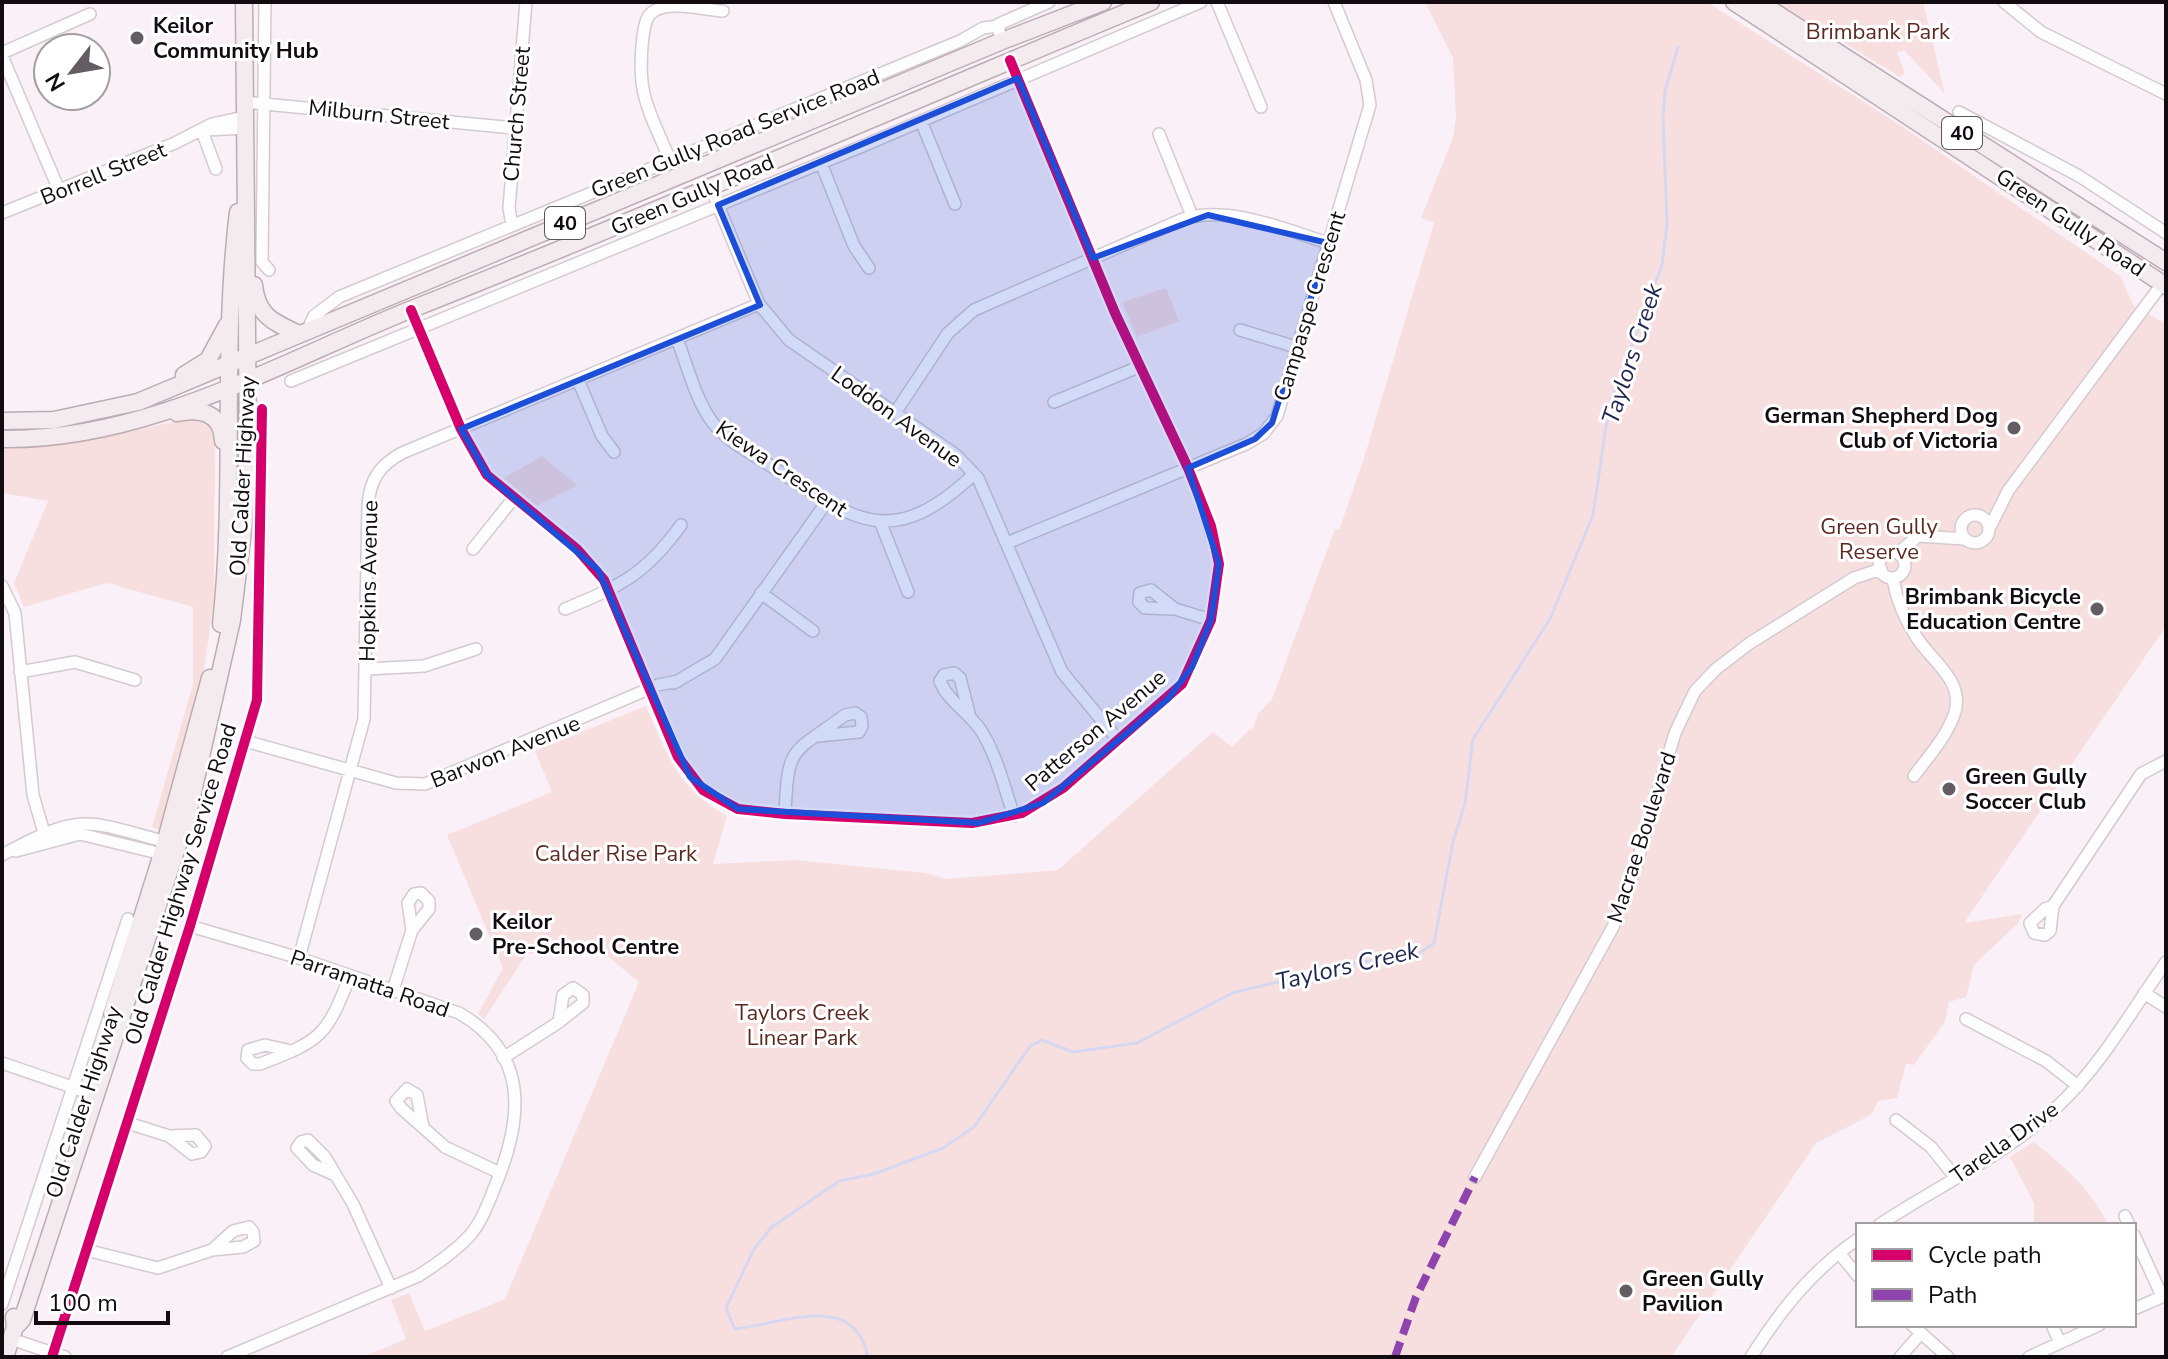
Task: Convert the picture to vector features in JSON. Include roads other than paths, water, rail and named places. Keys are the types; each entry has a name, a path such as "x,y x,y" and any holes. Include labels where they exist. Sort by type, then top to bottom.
{"main road":[{"name":"Old Calder Highway","path":"5,1357 13,1333 22,1320 86,1091 209,735 232,620 245,500 247,244 243,167 244,2"},
{"name":"Green Gully Road","path":"2,421 80,416 138,402 703,166 1000,33 1103,2"},
{"name":"Green Gully Road","path":"2,439 94,433 138,421 1151,2"},
{"name":"Green Gully Road","path":"1734,2 2164,285"},
{"name":"Green Gully Road","path":"1759,2 2166,262"},
{"path":"1000,33 1010,60"},
{"path":"703,166 710,186"},
{"name":"Old Calder Highway","path":"168,850 214,660 227,570 233,252 243,167"},
{"path":"247,244 260,311 273,322 303,332"},
{"path":"138,402 208,360 222,339 231,312"},
{"path":"138,421 197,410 211,415 219,424 227,570"}],"street":[{"path":"265,2 262,262 269,270"},
{"name":"Church Street","path":"512,225 509,208 514,128 526,2"},
{"name":"Green Gully Road Service Road","path":"303,332 326,304 960,41 983,28 1000,33 1049,2"},
{"path":"291,381 821,163 1201,2"},
{"path":"1217,2 1261,107"},
{"name":"Campaspe Crescent","path":"1007,543 1246,444 1268,429 1277,416 1370,105 1366,80 1334,2"},
{"path":"2004,2 2041,32 2166,94"},
{"path":"670,160 641,92 639,74 645,22 656,9 667,7 723,11"},
{"path":"59,190 2,54 90,14"},
{"name":"Patterson Avenue","path":"411,310 461,429 487,475 589,561 610,591 678,757 695,783 714,798 738,809 785,814 972,823 1014,816 1050,798 1182,684 1211,620 1218,589 1219,554 1188,468 1093,258 1010,60"},
{"name":"Milburn Street","path":"244,116 264,103 514,128"},
{"path":"1959,112 2079,176 2166,233"},
{"name":"Borrell Street","path":"2,213 244,116"},
{"path":"921,121 955,204"},
{"path":"202,131 216,169"},
{"path":"1159,134 1192,216"},
{"path":"696,149 703,166"},
{"path":"821,163 854,246 869,268"},
{"name":"Loddon Avenue","path":"710,186 759,304 789,340 956,455 974,474 1062,672 1118,740"},
{"path":"895,413 931,356 961,320 998,297 1192,216 1232,216 1328,243"},
{"path":"1898,553 1918,536 1944,536 1982,542 1989,534 2008,491 2164,285"},
{"name":"Hopkins Avenue","path":"299,958 364,719 368,505 372,482 392,459 759,304"},
{"path":"1240,330 1296,347"},
{"name":"Kiewa Crescent","path":"677,339 713,423 826,503 847,514 880,521 911,517 932,509 974,474"},
{"path":"1054,402 1141,366"},
{"path":"578,380 602,436 614,452"},
{"name":"Old Calder Highway Service Road","path":"57,1356 86,1250 190,926 258,691 262,409"},
{"path":"1944,536 2008,491"},
{"path":"473,549 513,499"},
{"name":"Barwon Avenue","path":"245,741 404,785 431,782 678,681 715,659 826,503"},
{"path":"1977,515 1985,518 1990,527"},
{"path":"880,521 908,592"},
{"path":"565,609 610,591 641,570 681,525"},
{"path":"1962,525 1965,539"},
{"path":"1893,580 1886,578 1881,569 1884,555 1892,551 1898,553"},
{"path":"1893,580 1903,568 1898,553"},
{"name":"Macrae Boulevard","path":"1475,1177 1613,927 1631,881 1675,733 1695,691 1716,669 1750,643 1854,578 1881,569"},
{"path":"1893,580 1905,617 1928,654 1951,679 1957,698 1950,726 1914,776"},
{"path":"2,586 15,613 33,795 46,837"},
{"path":"761,593 813,631"},
{"path":"1175,609 1211,620"},
{"path":"366,669 424,666 476,649"},
{"path":"20,672 75,662 135,680"},
{"path":"969,713 992,752 1014,816"},
{"path":"785,814 790,760 803,745 818,736"},
{"path":"2053,906 2141,774 2166,761"},
{"path":"3,854 46,837 87,834 168,850"},
{"name":"Old Calder Highway Service Road","path":"2,1304 86,1091 128,919"},
{"name":"Parramatta Road","path":"190,926 299,958 467,1018 486,1035 503,1058 515,1091 517,1113 514,1135 483,1215 466,1239 443,1260 391,1288 227,1357"},
{"path":"393,990 412,930"},
{"name":"Tarella Drive","path":"1882,1223 2042,1120 2078,1086 2166,962"},
{"path":"287,1050 299,1047 325,1031 350,976"},
{"path":"2144,993 2166,1007"},
{"path":"1966,1019 2046,1061 2078,1086"},
{"path":"503,1058 559,1022"},
{"path":"2,1063 86,1091"},
{"path":"1896,1120 1931,1147 1955,1177"},
{"path":"128,1123 169,1136"},
{"path":"423,1127 456,1155 500,1173"},
{"path":"333,1174 353,1204 391,1288"},
{"path":"2136,1239 2164,1296 2136,1308"},
{"path":"1751,1357 1797,1292 1856,1240"},
{"path":"86,1250 158,1268 212,1250"},
{"path":"1839,1253 1856,1274"},
{"path":"2053,1327 2060,1343"},
{"path":"2029,1357 2095,1327"},
{"path":"1900,1357 1916,1329 1948,1357"},
{"path":"13,1333 57,1356"}],"waterway":[{"name":"Taylors Creek","path":"868,1357 860,1336 848,1324 832,1317 794,1318 735,1329 726,1308 754,1249 772,1227 839,1181 874,1174 943,1148 974,1127 1030,1046 1042,1040 1073,1052 1137,1043 1232,993 1357,963 1420,953 1434,943 1453,842 1465,803 1473,739 1550,619 1593,515 1609,406 1662,265 1667,224 1663,118 1665,91 1678,47"}],"place":[{"name":"Keilor Community Hub","path":"137,38"},
{"name":"German Shepherd Dog Club of Victoria","path":"2014,428"},
{"name":"Brimbank Bicycle Education Centre","path":"2097,609"},
{"name":"Green Gully Soccer Club","path":"1949,789"},
{"name":"Keilor Pre-School Centre","path":"476,934"},
{"name":"Green Gully Pavilion","path":"1626,1291"}],"park label":[{"name":"Brimbank Park","path":"1878,31"},
{"name":"Green Gully Reserve","path":"1879,538"},
{"name":"Calder Rise Park","path":"616,853"},
{"name":"Taylors Creek Linear Park","path":"802,1024"}]}
